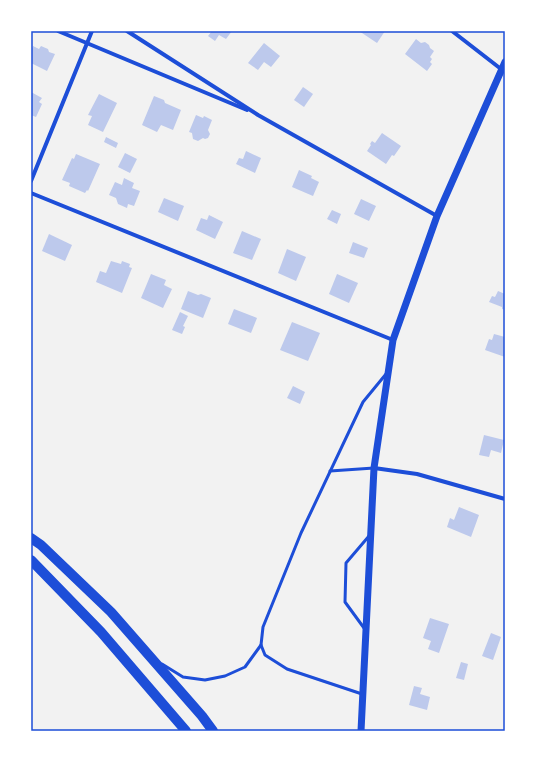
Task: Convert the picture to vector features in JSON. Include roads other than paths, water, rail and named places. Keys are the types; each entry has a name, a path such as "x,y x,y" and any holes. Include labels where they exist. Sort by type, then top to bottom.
{"main road":[{"path":"31,538 41,545 112,612 213,731"},
{"path":"31,560 101,632 186,731"}],"street":[{"path":"58,31 258,115"},
{"path":"31,181 86,42 92,31"},
{"path":"127,31 258,115 437,216"},
{"path":"452,31 501,69"},
{"path":"362,731 374,468 393,340 437,216 505,62"},
{"path":"31,193 393,340"},
{"path":"374,468 417,474 505,499"}],"lane":[{"path":"363,694 287,669 265,655 261,645 263,627 300,533 363,402 388,371"},
{"path":"330,471 374,468"},
{"path":"366,631 345,602 346,563 371,533"},
{"path":"150,656 183,677 205,680 225,676 245,667 261,645"}]}
